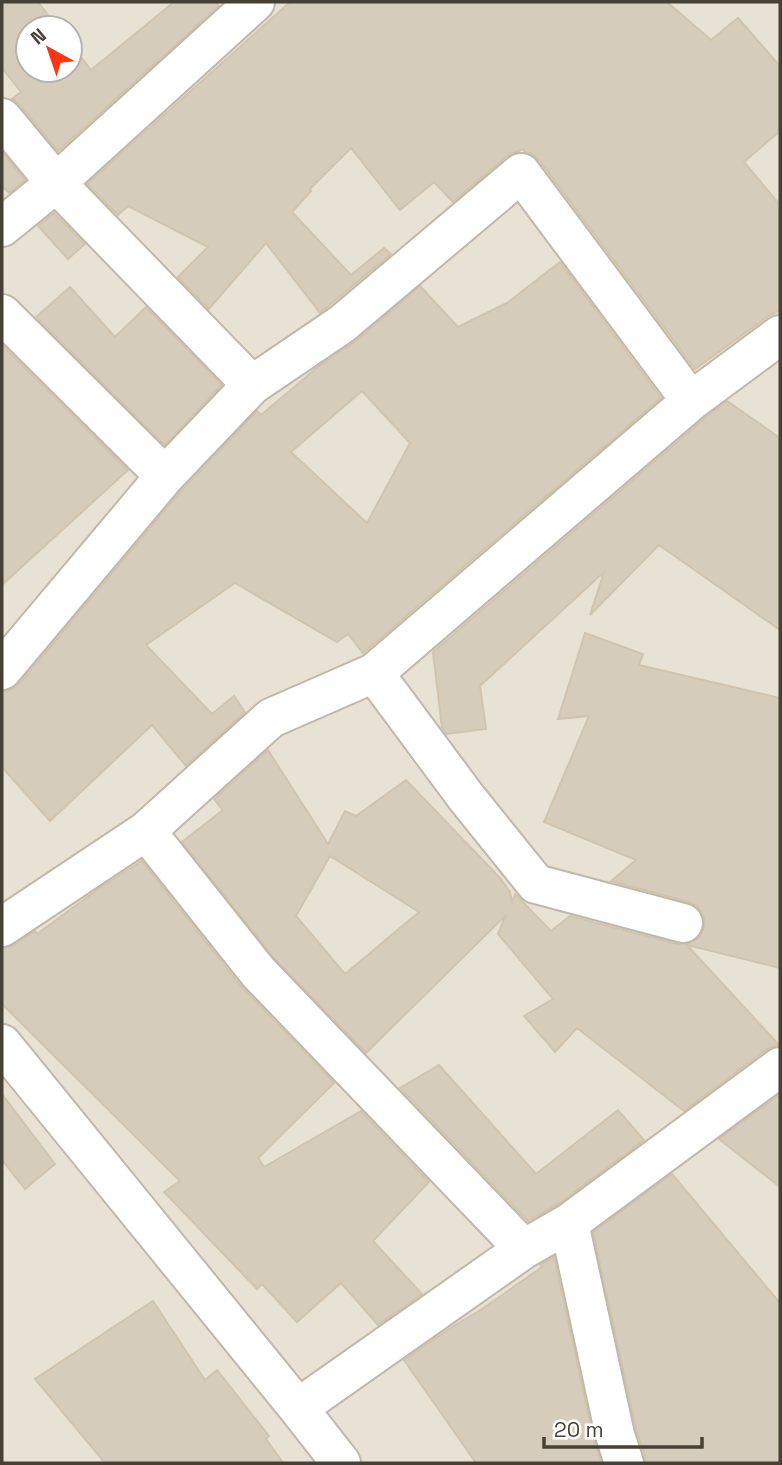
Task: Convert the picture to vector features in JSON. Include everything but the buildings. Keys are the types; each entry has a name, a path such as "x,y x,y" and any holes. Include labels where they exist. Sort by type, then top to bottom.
{"street":[{"path":"2,227 56,183 255,2"},
{"path":"2,118 56,183 253,385"},
{"path":"2,670 165,476 253,385 342,324 521,173 691,401"},
{"path":"2,314 165,476"},
{"path":"2,927 146,831 271,718 374,673 691,401 780,335"},
{"path":"374,673 466,797 536,884 684,923"},
{"path":"146,831 258,972 524,1249"},
{"path":"2,1044 341,1463"},
{"path":"298,1408 524,1249 569,1223 780,1067"},
{"path":"569,1223 615,1435 624,1463"}],"shaded area":[{"path":"2,2 780,2 780,1463 2,1463"}]}
